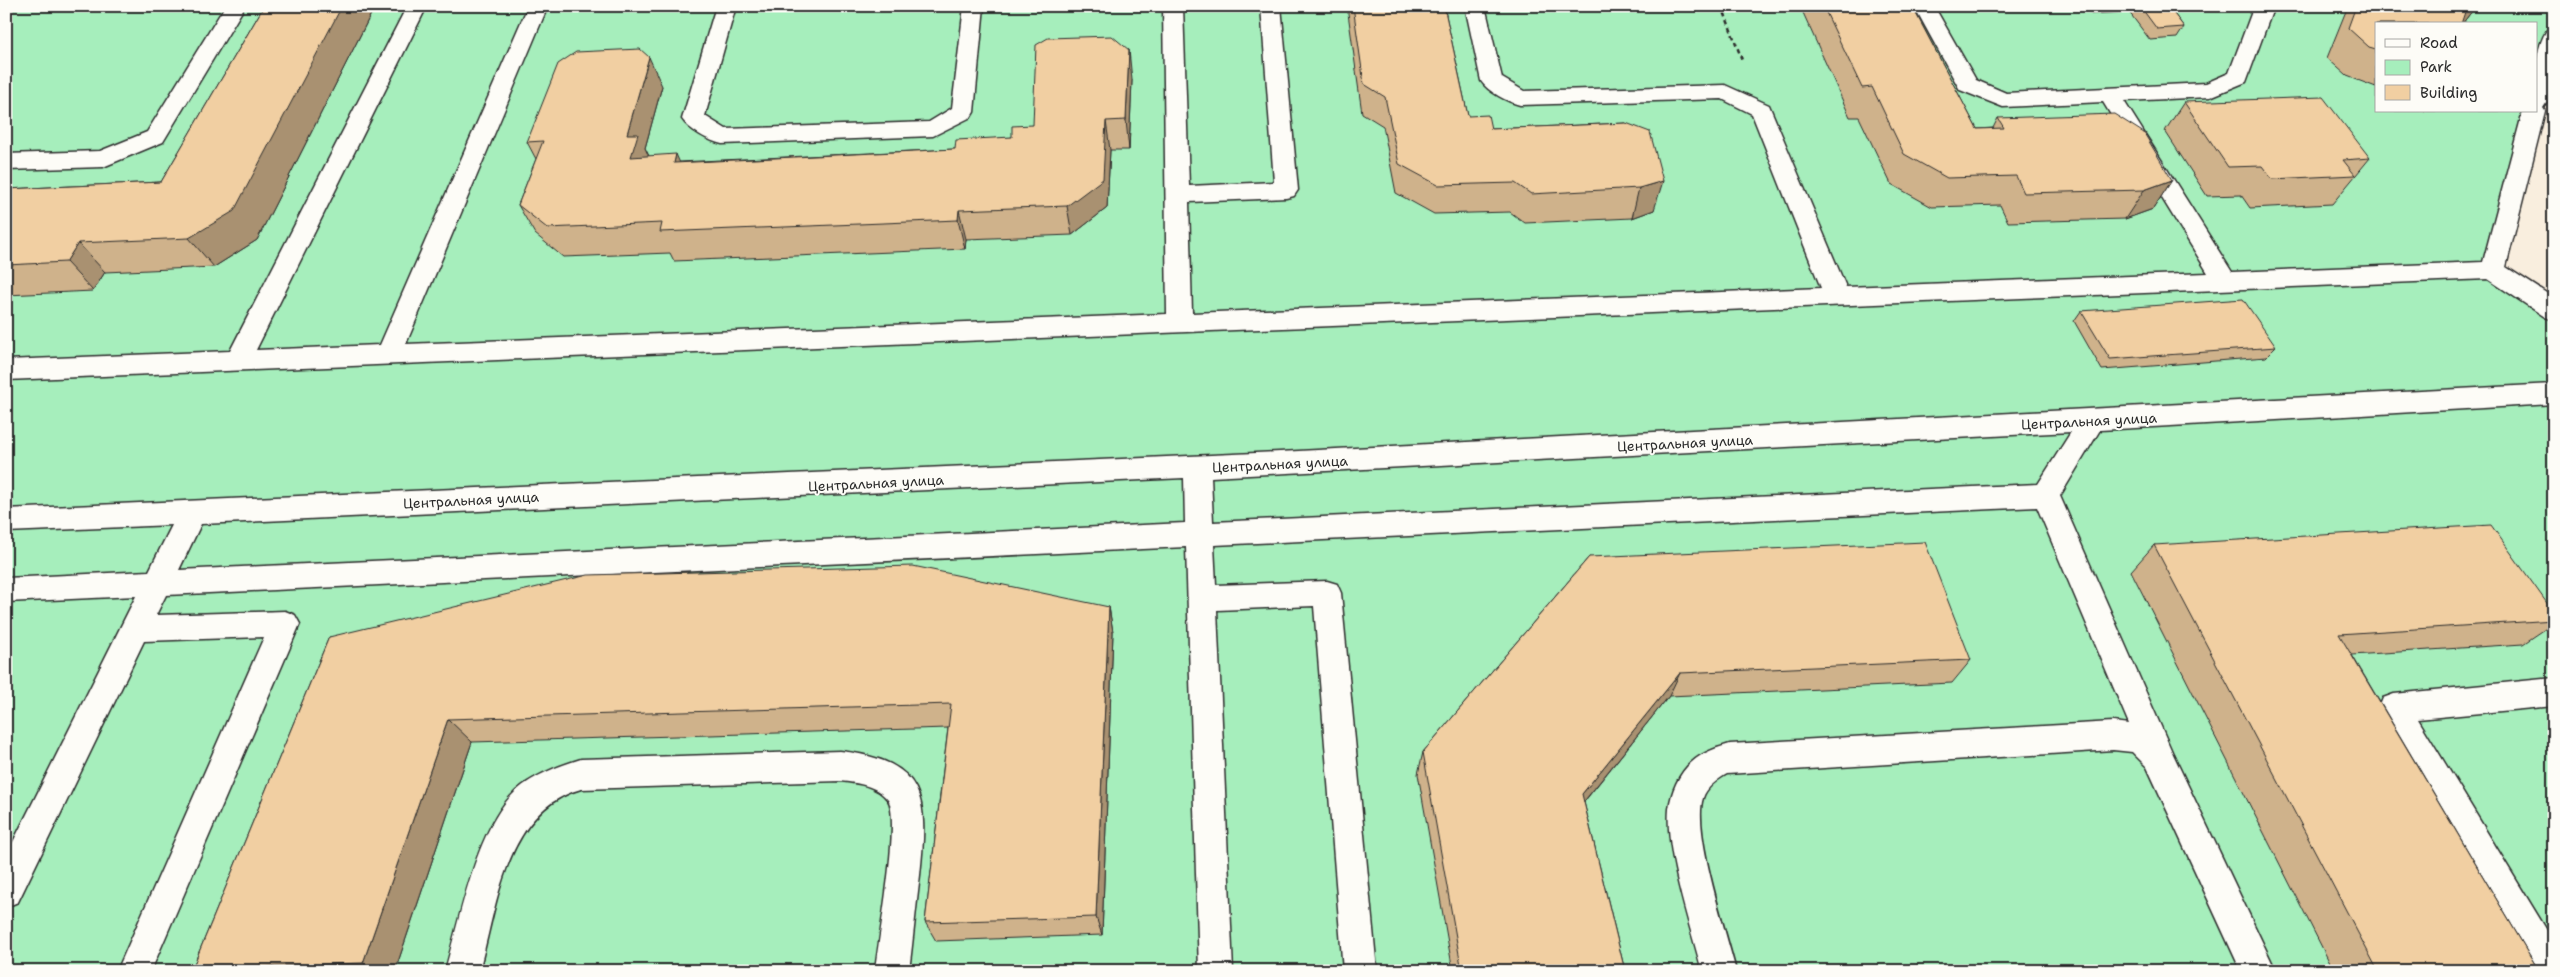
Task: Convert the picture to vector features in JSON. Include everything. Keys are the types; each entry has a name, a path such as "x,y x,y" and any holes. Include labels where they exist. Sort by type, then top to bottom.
{"street":[{"path":"6,162 103,159 155,137 235,6"},
{"path":"238,360 417,6"},
{"path":"389,354 538,6"},
{"path":"726,6 693,119 722,137 933,129 963,112 974,6"},
{"path":"1173,6 1180,322"},
{"path":"1178,194 1286,190 1271,6"},
{"path":"1475,6 1492,81 1520,98 1725,92 1761,110 1837,296"},
{"path":"1924,6 1968,85 2003,100 2210,90 2238,77 2264,6"},
{"path":"2538,95 2554,35"},
{"path":"2109,95 2225,280"},
{"path":"2493,270 2534,112"},
{"path":"6,370 2493,270 2554,311"},
{"name":"Центральная улица","path":"6,521 1197,468 2091,422 2554,394"},
{"path":"2046,495 2091,422"},
{"path":"1197,468 1216,971"},
{"path":"6,590 2046,495"},
{"path":"2046,495 2158,758 2259,971"},
{"path":"6,891 192,513"},
{"path":"1203,598 1327,593 1360,971"},
{"path":"134,629 285,624 134,971"},
{"path":"2552,971 2394,708 2554,692"},
{"path":"1719,971 1684,826 1686,799 1696,779 1712,764 1730,758 2113,736 2140,739 2158,758"},
{"path":"462,971 495,858 514,817 543,789 562,778 581,774 840,766 862,768 888,779 902,795 907,806 909,829 892,971"}],"green space":[{"path":"6,6 2554,6 2554,35 2538,95 2538,22 2375,22 2375,112 2534,112 2493,270 2554,311 2554,971 6,971"}],"building":[{"path":"264,6 342,6 234,211 189,238 78,243 66,262 6,265 6,189 161,182"},
{"path":"1353,6 1444,6 1468,116 1488,115 1491,129 1626,123 1650,132 1663,181 1639,188 1531,194 1515,183 1438,185 1399,164 1385,97 1364,84"},
{"path":"1823,6 1912,6 1977,129 2004,128 1998,118 2114,114 2144,133 2172,180 2144,190 2024,193 2016,176 1947,178 1904,154 1872,87 1862,88"},
{"path":"2140,6 2168,6 2184,27 2157,29"},
{"path":"2356,6 2467,6 2462,22 2375,22 2375,49 2369,47 2348,28"},
{"path":"1112,36 1129,50 1126,120 1106,121 1103,179 1067,206 959,210 958,220 660,232 662,223 547,228 518,205 543,141 527,142 558,64 576,52 640,49 649,57 627,134 638,134 631,157 676,154 674,163 955,149 956,140 1012,137 1012,126 1033,125 1036,45 1048,38"},
{"path":"2323,97 2370,158 2343,160 2355,175 2272,179 2262,166 2228,167 2184,102"},
{"path":"2243,299 2276,347 2110,359 2081,311"},
{"path":"2491,525 2554,613 2554,620 2339,634 2539,971 2378,971 2154,545"},
{"path":"1925,542 1971,660 1680,673 1582,794 1625,971 1462,971 1423,752 1589,557"},
{"path":"913,566 1109,607 1096,917 925,922 951,704 448,719 363,963 192,969 329,637 588,575"}]}
